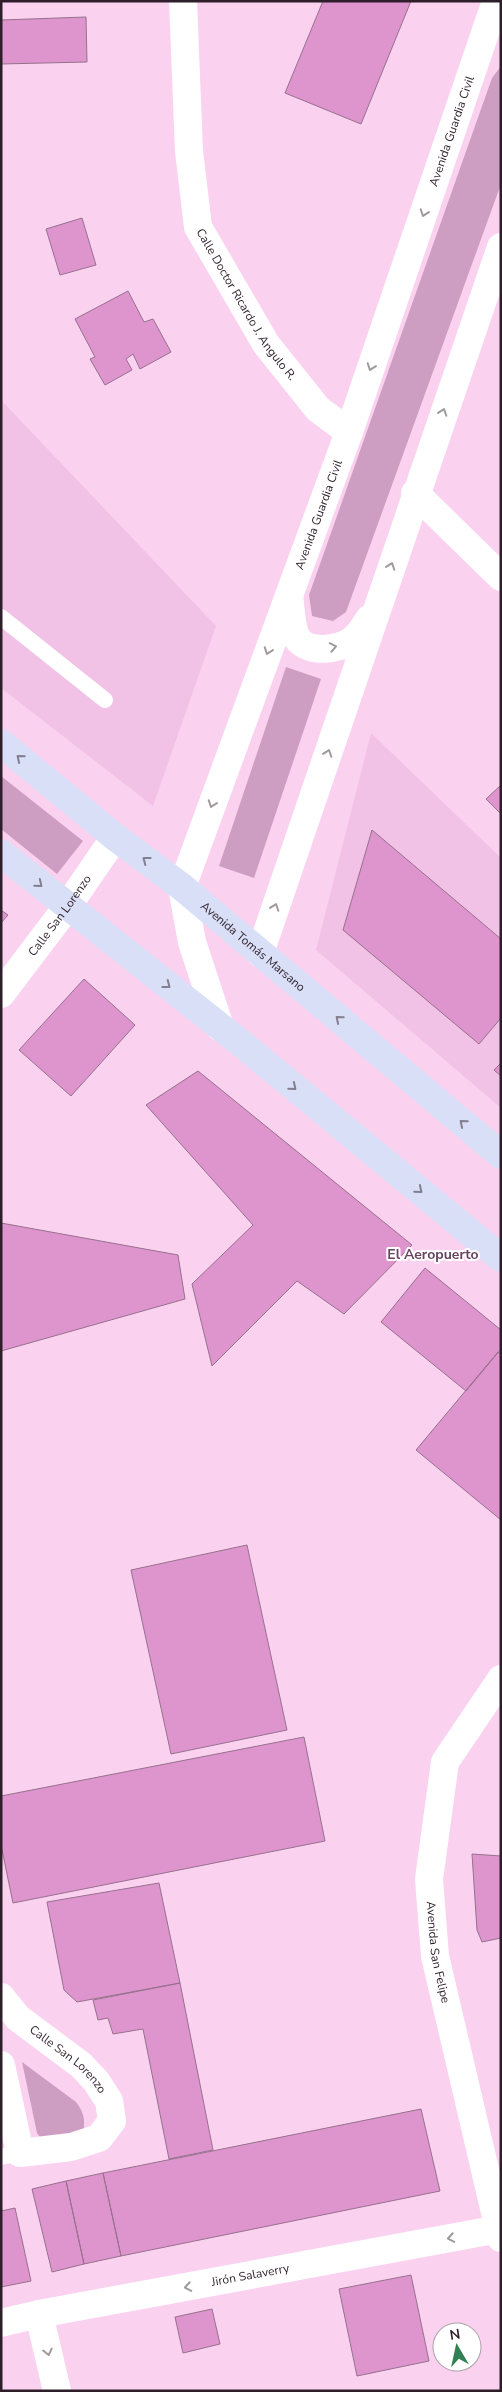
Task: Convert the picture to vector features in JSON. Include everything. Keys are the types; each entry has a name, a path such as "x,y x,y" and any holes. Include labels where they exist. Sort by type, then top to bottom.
{"main road":[{"name":"Avenida Tomás Marsano","path":"1,743 115,837 182,886 501,1155"},
{"path":"1,854 220,1027 501,1258"}],"street":[{"name":"Calle Doctor Ricardo J. Angulo R.","path":"184,1 189,151 198,227 266,344 318,408 349,432"},
{"name":"Avenida Guardia Civil","path":"182,886 349,432 492,32 496,1"},
{"path":"260,953 415,493 501,247"},
{"path":"415,493 501,577"},
{"path":"289,594 296,636 304,644 317,649 334,648 352,641 377,606"},
{"name":"Calle San Lorenzo","path":"1,994 67,907 115,837"},
{"path":"182,886 192,942 220,1027"},
{"name":"Avenida San Felipe","path":"500,2232 435,1956 429,1879 444,1762 501,1680"},
{"name":"Calle San Lorenzo","path":"1,1997 18,2018 81,2065 96,2081 109,2101 112,2121 99,2138 71,2147 11,2155 1,2065"},
{"name":"Jirón Salaverry","path":"1,2323 39,2314 500,2232"},
{"path":"39,2314 57,2391"}],"lane":[{"path":"1,617 105,700"}],"shaded area":[{"path":"501,66 501,184 346,612 333,621 312,616 309,595 492,78"},
{"path":"1,400 216,626 153,806 1,688"},
{"path":"286,667 321,679 254,878 219,866"},
{"path":"371,733 501,858 501,1108 316,950"},
{"path":"1,776 83,841 57,874 1,829"},
{"path":"22,2062 76,2102 83,2116 83,2132 42,2140 37,2133"}],"building":[{"path":"323,1 411,1 361,124 285,93"},
{"path":"86,17 87,62 1,64 1,20"},
{"path":"82,218 96,265 60,275 46,229"},
{"path":"128,291 144,322 153,319 171,352 140,369 133,354 126,359 132,370 105,385 90,359 95,357 75,319"},
{"path":"501,785 501,814 486,799"},
{"path":"372,830 501,939 501,1018 479,1044 343,930"},
{"path":"1,910 8,915 1,923"},
{"path":"84,979 135,1025 71,1096 19,1050"},
{"path":"501,1063 501,1076 494,1070"},
{"path":"198,1071 412,1245 344,1314 297,1281 212,1366 192,1284 253,1225 146,1105"},
{"path":"1,1223 178,1255 185,1299 1,1351"},
{"path":"425,1268 501,1330 501,1349 466,1391 381,1322"},
{"path":"498,1352 501,1354 501,1520 416,1450"},
{"path":"247,1545 287,1730 171,1754 131,1570"},
{"path":"304,1737 325,1841 13,1903 1,1845 1,1796"},
{"path":"472,1854 501,1856 501,1938 482,1942 477,1930"},
{"path":"159,1883 180,1983 77,2002 64,1990 47,1902"},
{"path":"180,1983 213,2150 169,2159 143,2029 113,2034 108,2018 98,2020 93,2000"},
{"path":"421,2109 440,2191 121,2256 103,2173"},
{"path":"103,2173 121,2256 84,2264 66,2181"},
{"path":"66,2181 84,2264 52,2272 32,2189"},
{"path":"15,2208 31,2281 1,2287 1,2211"},
{"path":"411,2275 429,2361 357,2376 339,2289"},
{"path":"212,2309 220,2344 183,2353 175,2317"}],"district":[{"name":"El Aeropuerto","path":"433,1254"}]}
